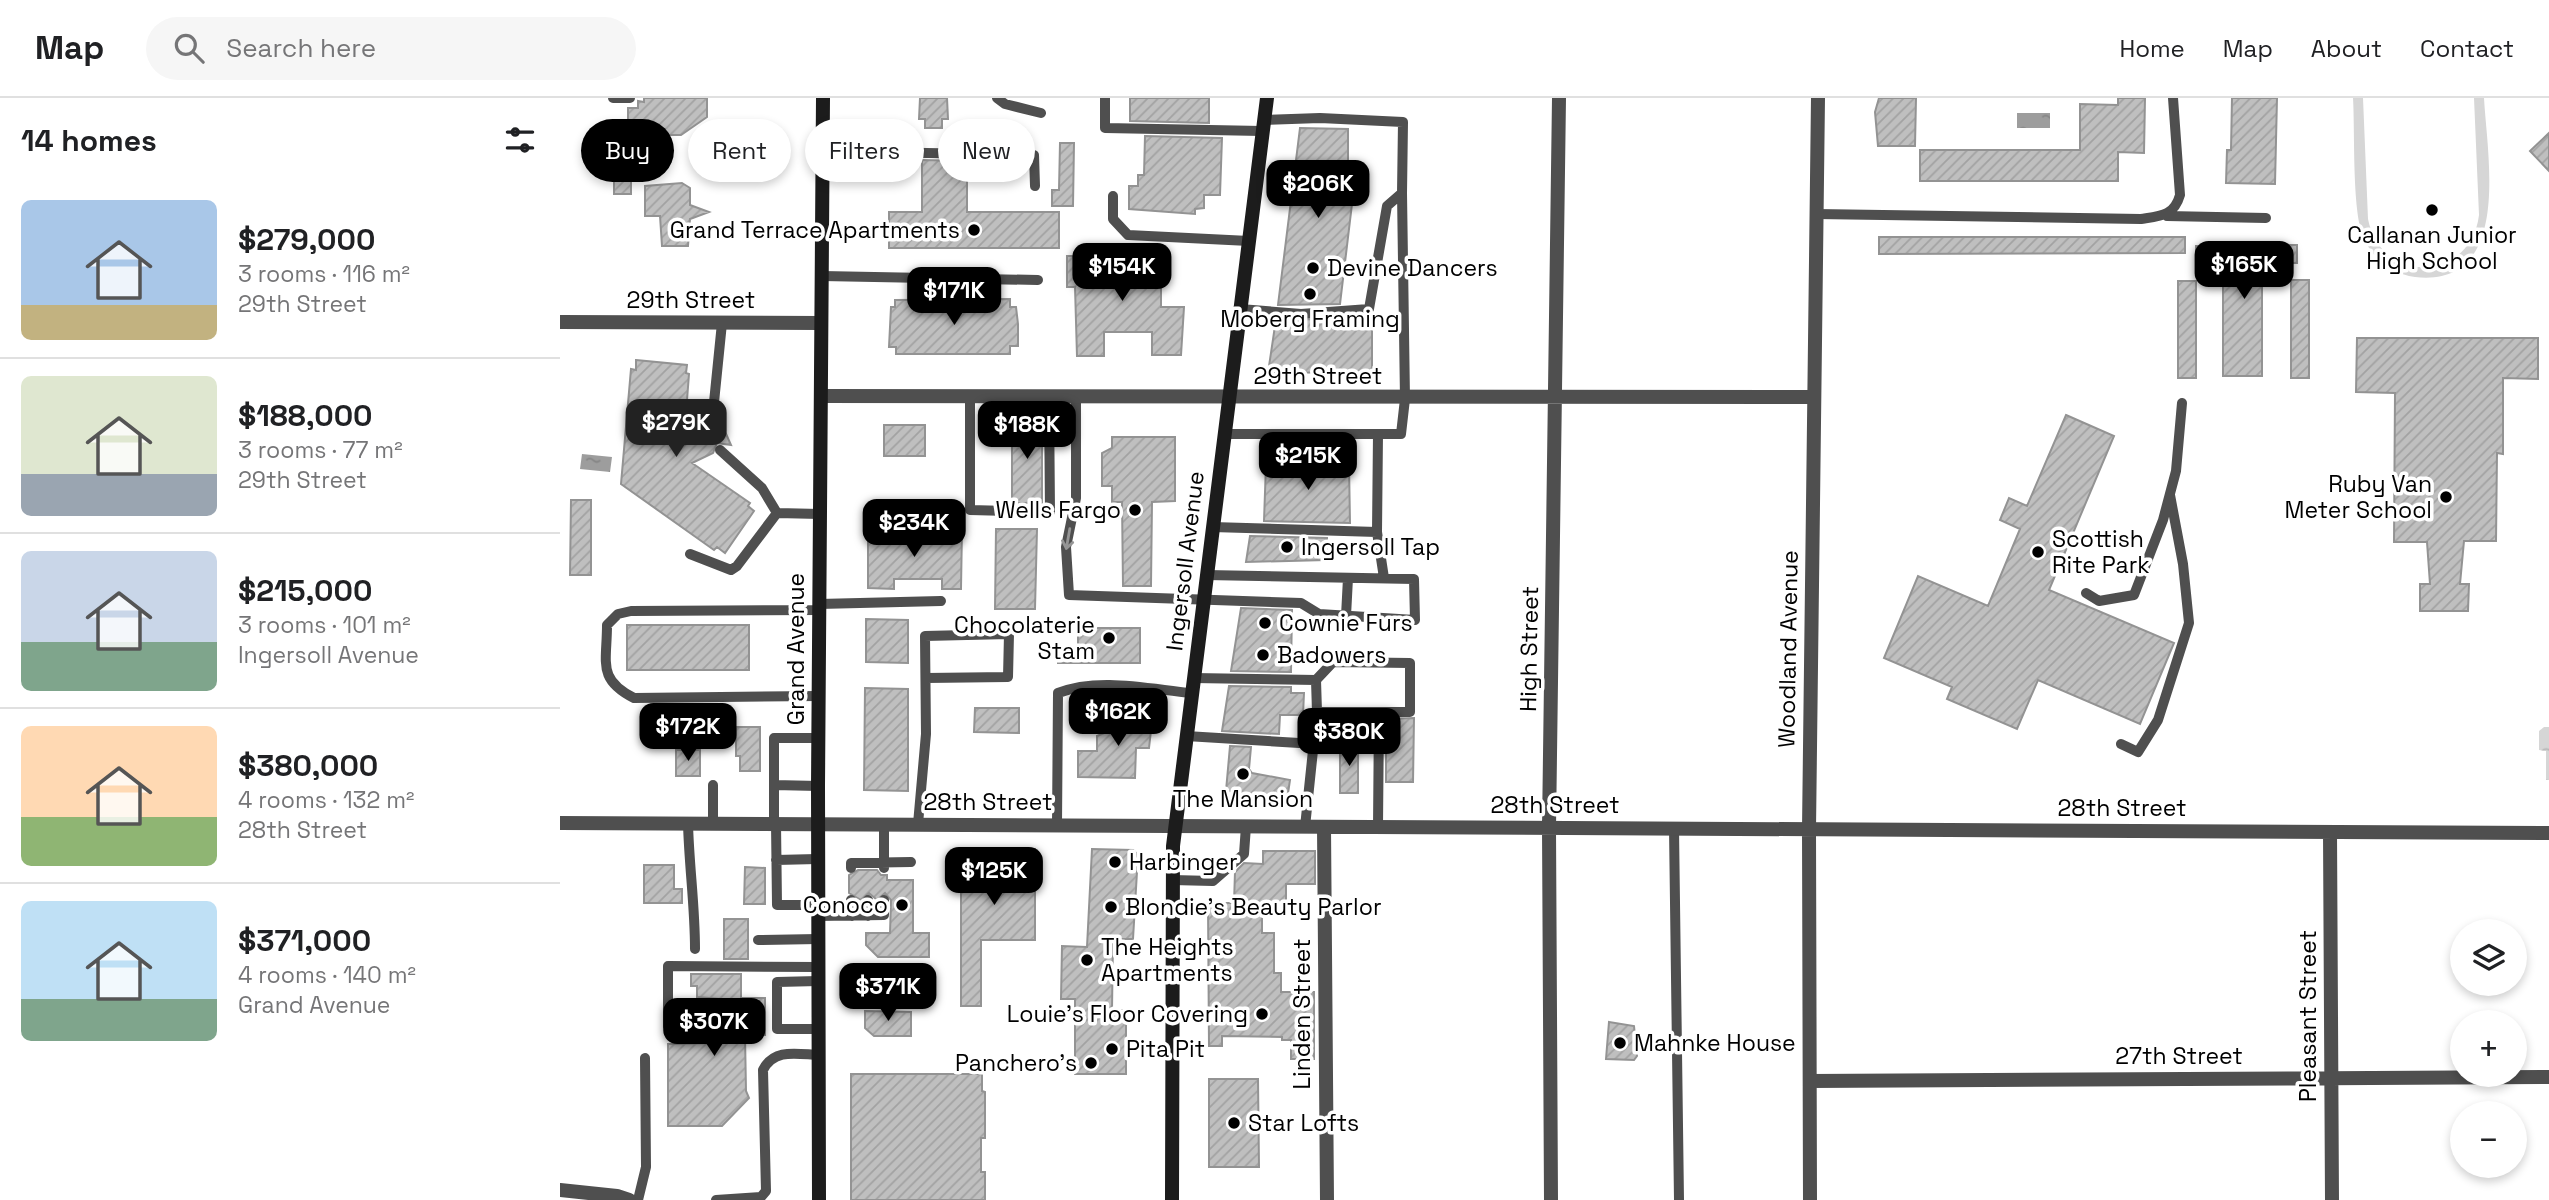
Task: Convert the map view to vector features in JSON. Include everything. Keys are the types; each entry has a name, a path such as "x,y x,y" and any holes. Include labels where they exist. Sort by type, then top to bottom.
{"main road":[{"name":"Grand Avenue","path":"823,98 823,119"},
{"name":"Ingersoll Avenue","path":"1172,1200 1172,880 1175,826 1267,98"},
{"name":"Grand Avenue","path":"819,1200 817,859 823,182"}],"street":[{"name":"High Street","path":"1551,1200 1549,828 1559,98"},
{"name":"Woodland Avenue","path":"1810,1200 1809,829 1818,98"},
{"name":"29th Street","path":"560,322 821,323"},
{"name":"29th Street","path":"821,397 1814,397"},
{"name":"28th Street","path":"560,823 2549,833"},
{"name":"Linden Street","path":"1324,827 1327,1200"},
{"name":"Pleasant Street","path":"2330,832 2332,1200"},
{"name":"27th Street","path":"1810,1081 2549,1077"},
{"path":"560,1190 617,1196 629,1200"}],"lane":[{"path":"613,98 630,98"},
{"path":"997,98 1005,104 1041,113"},
{"path":"1105,98 1105,128 1263,126 1320,118 1403,122 1405,399 1401,434 1224,434"},
{"path":"2167,216 2177,206 2180,195 2173,98"},
{"path":"924,153 1034,155 1035,186"},
{"path":"1240,309 1301,314 1369,309 1387,206 1402,193"},
{"path":"1113,196 1113,219 1128,235 1249,240"},
{"path":"1816,214 2141,219 2167,216 2266,218"},
{"path":"822,276 1038,280"},
{"path":"711,432 722,323"},
{"path":"970,397 970,510 989,512 1050,512 1049,398"},
{"path":"1076,398 1076,498 1066,547 1069,596 1301,603 1319,614 1415,620 1414,579 1206,575"},
{"path":"2086,593 2099,601 2134,595 2176,471 2182,403"},
{"path":"1378,434 1377,532 1384,578"},
{"path":"720,450 762,488 777,513"},
{"path":"2121,744 2138,752 2158,720 2189,624 2183,564 2170,495"},
{"path":"777,513 820,514"},
{"path":"690,554 731,569 737,566 777,513"},
{"path":"1212,527 1377,532"},
{"path":"1346,616 1348,578"},
{"path":"818,696 634,698 616,689 607,678 607,625 618,614 631,611 941,601"},
{"path":"918,824 926,734 925,636 1009,634 1008,677 926,678"},
{"path":"1057,825 1058,693 1076,686 1192,686 1316,680 1333,662 1410,663 1410,712 1317,712"},
{"path":"1305,827 1316,744 1316,680"},
{"path":"1378,827 1379,712"},
{"path":"1186,736 1316,744"},
{"path":"818,738 774,738 777,905 868,916 884,915 884,900"},
{"path":"713,785 713,823"},
{"path":"774,785 818,786"},
{"path":"688,823 689,873 695,899 695,948"},
{"path":"884,824 884,865"},
{"path":"1172,880 1213,881 1244,854 1245,826"},
{"path":"1674,828 1679,1200"},
{"path":"776,860 817,859"},
{"path":"851,869 851,863 869,866 911,862"},
{"path":"851,900 852,916"},
{"path":"868,900 868,916"},
{"path":"758,940 818,939"},
{"path":"668,1026 668,966 818,974"},
{"path":"818,974 777,982 777,1029 818,1029"},
{"path":"716,1200 761,1197 766,1191 764,1070 768,1060 776,1055 818,1055"},
{"path":"638,1200 646,1167 645,1058"}],"green space":[{"path":"2353,98 2363,98 2368,219 2376,241 2390,256 2407,265 2425,267 2444,263 2460,253 2472,237 2479,215 2474,98 2484,98 2489,183 2487,213 2481,240 2468,262 2446,275 2415,277 2391,269 2371,251 2359,224 2357,208"},
{"path":"2549,727 2549,780 2546,780 2546,751 2539,750 2539,731"}],"water":[{"path":"2017,113 2050,113 2050,128 2017,128"},
{"path":"582,454 612,457 610,472 580,469"}],"building":[{"path":"644,98 707,98 707,117 688,119 688,130 681,135 674,135 674,119 628,119 628,108 638,108 638,101 644,102"},
{"path":"920,98 947,98 948,119 938,119 938,128 925,128 925,119 919,119"},
{"path":"1130,98 1209,98 1209,123 1130,121"},
{"path":"1879,98 1916,98 1915,146 1878,146 1875,112"},
{"path":"2118,98 2145,98 2144,153 2118,152 2118,181 1920,181 1920,150 2080,150 2080,104 2118,105"},
{"path":"2232,98 2277,98 2275,184 2226,183 2227,150 2231,150"},
{"path":"1300,128 1348,129 1348,171 1355,171 1355,179 1340,304 1278,305"},
{"path":"2549,133 2549,171 2530,151"},
{"path":"1145,136 1222,138 1220,195 1204,195 1204,208 1195,209 1195,214 1129,209 1129,186 1138,186 1138,175 1144,175"},
{"path":"1060,143 1074,143 1073,206 1052,206 1052,190 1059,190"},
{"name":"Grand Terrace Apartments","path":"924,160 938,160 938,182 967,182 967,212 1059,212 1059,248 889,248 889,212 922,212"},
{"path":"614,182 631,182 631,194 614,194"},
{"path":"682,183 690,188 690,205 709,212 690,219 688,246 662,246 660,216 645,216 645,186"},
{"path":"1879,237 2185,237 2185,253 1879,254"},
{"path":"2297,245 2297,263 2262,263 2262,376 2223,376 2223,264 2196,264 2196,246"},
{"path":"1067,256 1161,256 1161,307 1184,307 1181,355 1152,355 1152,332 1104,332 1104,356 1077,356 1075,287 1067,287"},
{"path":"2291,280 2309,280 2309,378 2291,378"},
{"path":"2178,281 2196,281 2196,378 2178,378"},
{"path":"1010,299 1010,307 1016,307 1018,346 1010,346 1010,354 896,354 896,347 889,347 891,307 895,307 895,300"},
{"path":"1276,319 1372,320 1372,375 1357,375 1357,372 1268,373"},
{"name":"Ruby Van Meter School","path":"2357,338 2538,338 2538,379 2503,378 2503,454 2497,453 2496,541 2464,541 2460,584 2469,584 2468,611 2420,611 2420,584 2430,584 2427,542 2394,542 2395,393 2356,392"},
{"path":"636,360 687,365 686,373 689,374 686,413 683,413 680,447 704,435 715,438 723,427 731,445 717,443 713,453 692,463 750,503 748,506 754,511 725,553 717,547 714,550 621,484 631,369 636,370"},
{"name":"Scottish Rite Park","path":"2066,415 2114,436 2049,590 2174,643 2140,724 2038,680 2017,729 1947,699 1952,687 1884,658 1918,576 1988,606 2020,529 2000,520 2009,498 2027,506"},
{"path":"1012,419 1042,419 1042,503 1012,503"},
{"path":"884,425 925,425 925,456 884,456"},
{"name":"Wells Fargo","path":"1112,437 1175,437 1175,501 1152,502 1151,586 1123,586 1122,502 1112,502 1112,486 1102,486 1102,453 1112,448"},
{"path":"1341,460 1341,464 1349,465 1350,523 1264,521 1266,464 1279,464 1279,461"},
{"path":"571,500 591,500 591,575 570,575"},
{"path":"868,528 893,528 894,538 942,538 942,529 962,529 961,589 942,589 942,579 894,579 894,589 868,588"},
{"path":"996,529 1037,529 1035,609 995,609"},
{"name":"Ingersoll Tap","path":"1250,536 1327,538 1326,560 1246,562"},
{"path":"1241,608 1292,610 1291,672 1231,671"},
{"path":"866,619 908,620 908,663 866,662"},
{"path":"627,625 749,625 749,670 627,670"},
{"name":"Chocolaterie Stam","path":"1078,628 1140,628 1140,663 1058,663 1058,649 1078,649"},
{"path":"1229,686 1291,687 1291,693 1304,693 1303,715 1280,715 1279,734 1222,731"},
{"path":"865,688 908,689 908,791 864,790"},
{"path":"975,708 1019,708 1019,733 974,732"},
{"path":"1114,713 1153,713 1149,748 1136,748 1135,778 1078,777 1078,751 1097,751 1097,736 1109,731 1109,727 1114,727"},
{"path":"1414,718 1413,782 1386,782 1386,719"},
{"path":"736,727 760,727 760,771 740,771 740,756 736,756"},
{"path":"1340,742 1358,742 1358,793 1340,793"},
{"name":"The Mansion","path":"1230,746 1251,747 1249,769 1252,773 1290,780 1287,800 1226,791"},
{"path":"676,750 700,750 700,776 676,776"},
{"path":"961,849 1035,849 1035,940 981,940 981,1006 961,1006"},
{"path":"1092,849 1133,850 1138,855 1133,939 1113,939 1112,1010 1126,1010 1126,1074 1075,1074 1075,999 1061,999 1062,946 1087,947"},
{"path":"1263,851 1315,851 1315,884 1286,884 1286,903 1262,903 1262,933 1274,933 1274,973 1281,973 1281,992 1314,992 1314,1059 1291,1059 1291,1040 1282,1040 1282,1037 1222,1036 1222,1046 1209,1046 1208,903 1234,903 1235,872 1244,863 1263,864"},
{"path":"644,865 674,865 674,889 682,889 682,903 644,903"},
{"path":"745,867 765,868 765,904 744,904"},
{"path":"858,870 877,870 881,875 887,875 887,880 913,880 913,933 929,933 929,957 878,957 866,945 866,933 890,933 891,900 885,893 877,900 869,893 861,900 849,893 849,875"},
{"path":"724,919 748,919 748,959 724,959"},
{"path":"691,974 741,974 741,998 765,998 765,1035 745,1035 746,1091 749,1098 722,1126 668,1126 668,1044 720,1043 720,999 697,997 697,986 691,986"},
{"path":"865,1011 911,1012 911,1036 874,1036 865,1028"},
{"name":"Mahnke House","path":"1609,1022 1634,1026 1637,1056 1634,1060 1606,1059"},
{"path":"851,1074 982,1074 982,1091 985,1092 985,1138 981,1138 981,1172 985,1172 985,1200 851,1200"},
{"name":"Star Lofts","path":"1209,1079 1258,1079 1259,1167 1209,1167"}],"place":[{"name":"Callanan Junior High School","path":"2432,210"},
{"name":"Grand Terrace Apartments","path":"974,230"},
{"name":"Devine Dancers","path":"1313,268"},
{"name":"Moberg Framing","path":"1310,294"},
{"name":"Ruby Van Meter School","path":"2446,497"},
{"name":"Wells Fargo","path":"1135,510"},
{"name":"Ingersoll Tap","path":"1287,547"},
{"name":"Scottish Rite Park","path":"2038,552"},
{"name":"Cownie Furs","path":"1265,623"},
{"name":"Chocolaterie Stam","path":"1109,638"},
{"name":"Badowers","path":"1263,655"},
{"name":"The Mansion","path":"1243,774"},
{"name":"Harbinger","path":"1115,862"},
{"name":"Conoco","path":"902,905"},
{"name":"Blondie's Beauty Parlor","path":"1111,907"},
{"name":"The Heights Apartments","path":"1087,960"},
{"name":"Louie's Floor Covering","path":"1262,1014"},
{"name":"Mahnke House","path":"1620,1043"},
{"name":"Pita Pit","path":"1112,1049"},
{"name":"Panchero's","path":"1091,1063"},
{"name":"Star Lofts","path":"1234,1123"}]}
